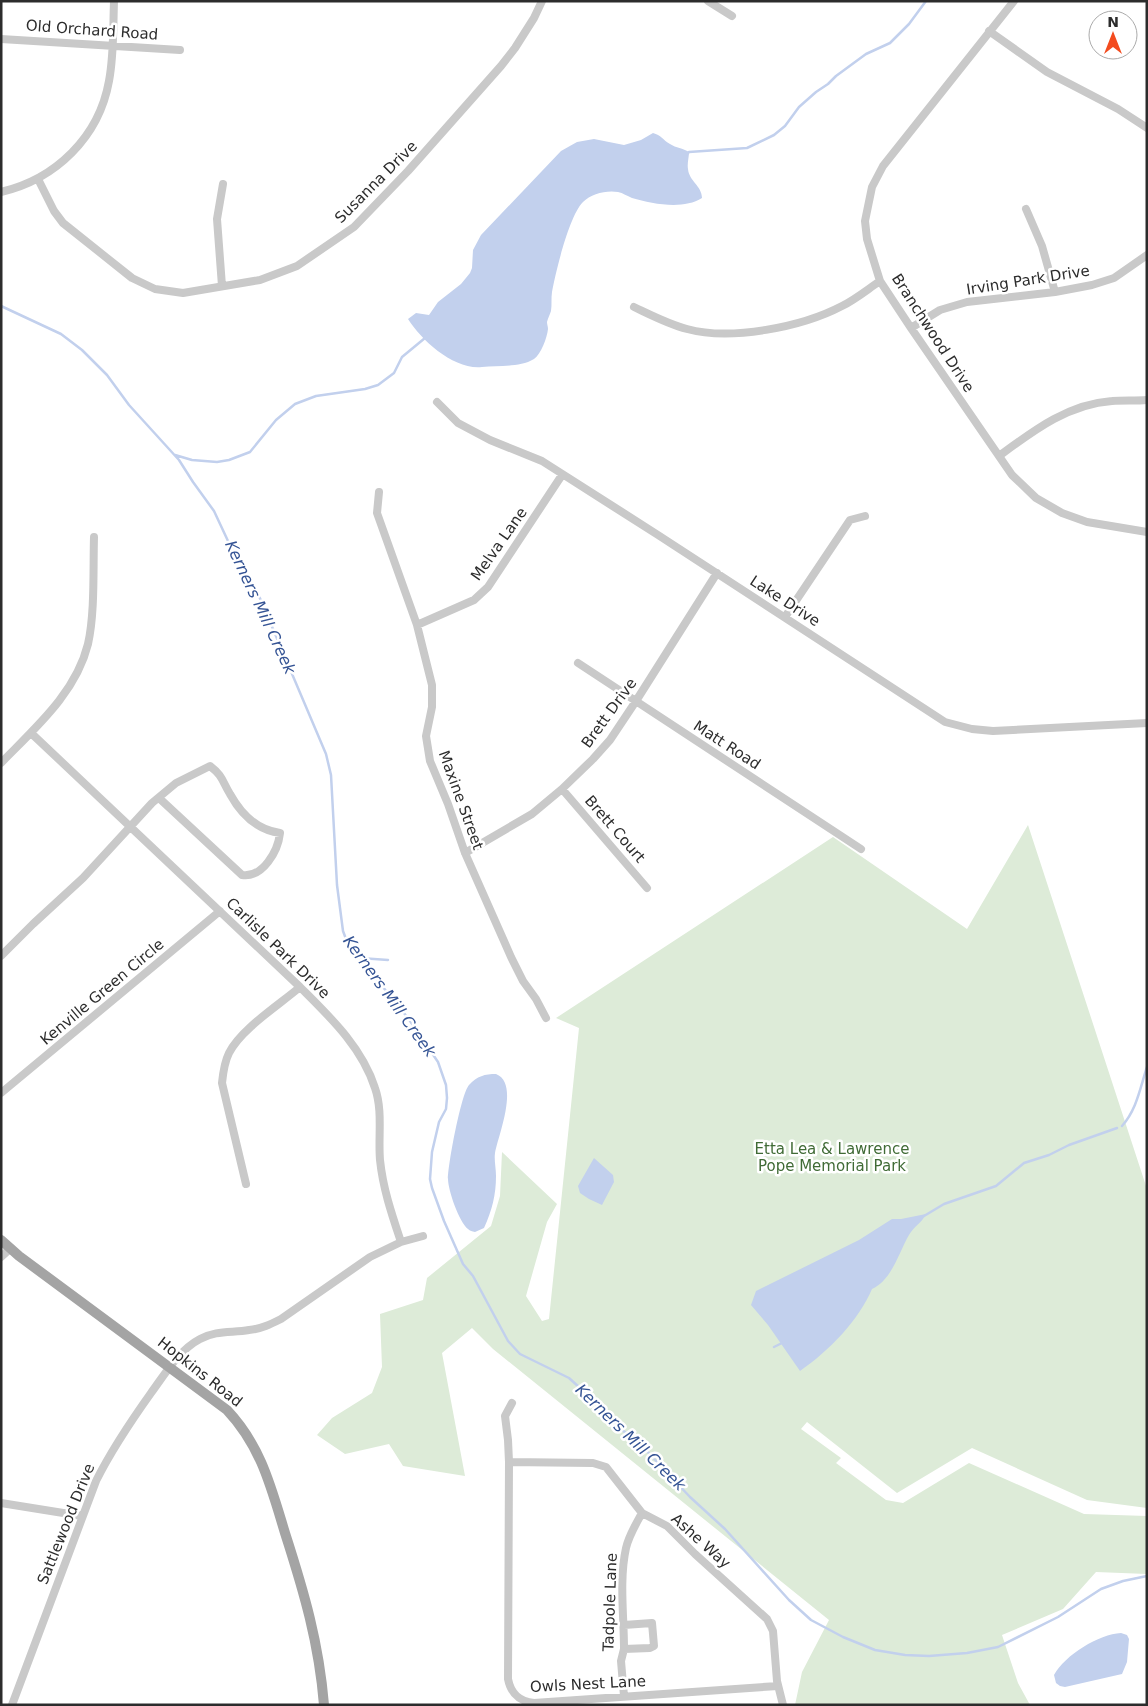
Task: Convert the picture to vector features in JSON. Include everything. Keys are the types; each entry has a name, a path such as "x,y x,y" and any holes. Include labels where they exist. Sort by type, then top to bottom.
{"main road":[{"name":"Hopkins Road","path":"1,1240 227,1410 246,1432 259,1457 275,1500 310,1616 320,1664 324,1705"}],"street":[{"path":"1,192 38,179 70,155 84,141 96,122 110,81 114,1"},
{"name":"Susanna Drive","path":"38,179 54,211 63,223 132,278 155,288 183,293 260,280 297,266 354,227 435,142 501,66 529,26 542,1"},
{"path":"708,1 732,16"},
{"name":"Branchwood Drive","path":"1014,1 883,166 872,187 865,222 867,239 880,280 1012,475 1026,489 1047,505 1062,513 1087,522 1147,532"},
{"path":"989,31 1047,72 1118,109 1147,128"},
{"name":"Old Orchard Road","path":"1,39 180,50"},
{"path":"222,286 217,219 223,184"},
{"path":"1026,210 1042,246 1055,292"},
{"name":"Irving Park Drive","path":"911,328 940,310 967,302 1055,292 1092,285 1114,278 1147,255"},
{"path":"634,307 688,330 718,333 765,330 823,315 856,298 880,280"},
{"path":"999,456 1038,427 1069,411 1110,401 1147,400"},
{"name":"Lake Drive","path":"437,402 458,423 490,440 542,461 945,722 965,728 992,731 1147,723"},
{"name":"Melva Lane","path":"417,625 474,600 488,587 562,475"},
{"name":"Maxine Street","path":"379,492 377,513 417,625 432,686 432,707 426,736 430,761 448,804 465,853 515,965 546,1018"},
{"path":"785,617 850,520 865,516"},
{"path":"1,763 58,703 80,667 88,645 91,627 94,537"},
{"name":"Brett Drive","path":"465,853 532,814 562,789 593,759 610,740 717,574"},
{"name":"Matt Road","path":"578,663 861,849"},
{"name":"Carlisle Park Drive","path":"30,733 220,911 340,1027 370,1073 376,1090 380,1111 379,1139 383,1182 387,1201 401,1242"},
{"path":"1,956 83,878 159,798 176,783 210,766 221,775 230,794 242,812 259,827 280,833 276,851 253,874 242,875 159,798"},
{"name":"Brett Court","path":"562,789 647,888"},
{"name":"Kenville Green Circle","path":"1,1093 220,911"},
{"path":"246,1184 222,1083 224,1067 236,1041 249,1028 300,987"},
{"name":"Sattlewood Drive","path":"12,1705 96,1481 109,1454 170,1366 186,1348 200,1338 219,1332 248,1331 266,1327 281,1319 370,1257 401,1242 423,1236"},
{"path":"1,1257 10,1248"},
{"path":"509,1462 504,1416 512,1403"},
{"name":"Ashe Way","path":"509,1462 593,1462 606,1467 642,1513 667,1526 767,1620 773,1631 778,1686 783,1705"},
{"name":"Owls Nest Lane","path":"509,1462 508,1679 512,1691 525,1702 534,1703 778,1686"},
{"path":"1,1503 82,1516"},
{"name":"Tadpole Lane","path":"624,1696 621,1660 624,1649 623,1575 626,1547 632,1530 642,1513"},
{"path":"624,1625 652,1623 654,1646 650,1648 624,1649"}],"green space":[{"name":"Etta Lea & Lawrence Pope Memorial Park","path":"1028,825 1147,1189 1147,1508 1087,1500 972,1448 897,1493 807,1422 801,1429 841,1458 836,1463 886,1500 903,1503 969,1463 1084,1514 1147,1516 1147,1574 1096,1572 1063,1609 1002,1635 1018,1683 1030,1705 795,1705 802,1672 829,1620 493,1349 472,1328 442,1353 465,1476 403,1466 389,1444 345,1454 317,1435 332,1418 372,1393 382,1367 380,1314 423,1300 427,1278 491,1226 500,1196 502,1152 557,1204 547,1222 526,1296 542,1321 549,1319 579,1028 556,1018 833,837 967,929"}],"water":[{"path":"653,133 672,145 689,152 689,173 700,190 702,198 686,204 668,205 632,198 618,192 609,192 599,193 586,199 578,209 568,231 552,292 551,311 547,322 548,329 537,357 522,364 471,367 450,359 430,345 414,328 408,319 416,313 429,315 438,302 461,284 470,273 473,250 481,235 561,151 577,142 594,139 624,145 641,140"},
{"path":"496,1074 503,1079 506,1088 506,1110 495,1153 495,1190 491,1209 484,1228 475,1232 465,1225 455,1206 448,1179 449,1171 456,1130 466,1091 469,1085 478,1078"},
{"path":"594,1158 613,1175 614,1182 602,1205 580,1193 578,1186"},
{"path":"926,1214 909,1235 890,1272 879,1285 872,1289 851,1323 822,1354 800,1371 768,1325 751,1305 756,1291 859,1240 892,1219"},
{"path":"1121,1633 1127,1635 1129,1639 1127,1662 1122,1674 1065,1687 1056,1683 1054,1675 1059,1667 1074,1653 1093,1641 1112,1634"}],"waterway":[{"path":"687,154 689,152 747,148 774,135 785,126 799,107 836,76 866,54 890,43 909,24 926,1"},
{"name":"Kerners Mill Creek","path":"1,306 61,334 82,350 107,375 129,405 179,460 214,511 228,541 259,596 326,754 331,775 337,885 343,931 357,955 408,1018 438,1062 446,1085 447,1098 446,1109 439,1122 432,1152 430,1179 432,1188 463,1264 473,1276 508,1341 520,1354 569,1378 590,1397 610,1420 643,1447 690,1497 725,1529 789,1600 811,1620 843,1637 875,1650 905,1655 929,1656 967,1653 998,1647 1058,1617 1101,1589 1123,1581 1147,1576"},
{"path":"175,455 192,460 217,462 229,460 250,452 276,420 295,404 316,396 365,389 378,385 394,373 402,357 425,338"},
{"path":"360,958 388,960"},
{"path":"1122,1126 1135,1105 1147,1067"},
{"path":"924,1216 944,1204 996,1186 1024,1163 1117,1128"},
{"path":"774,1347 782,1343"}]}
